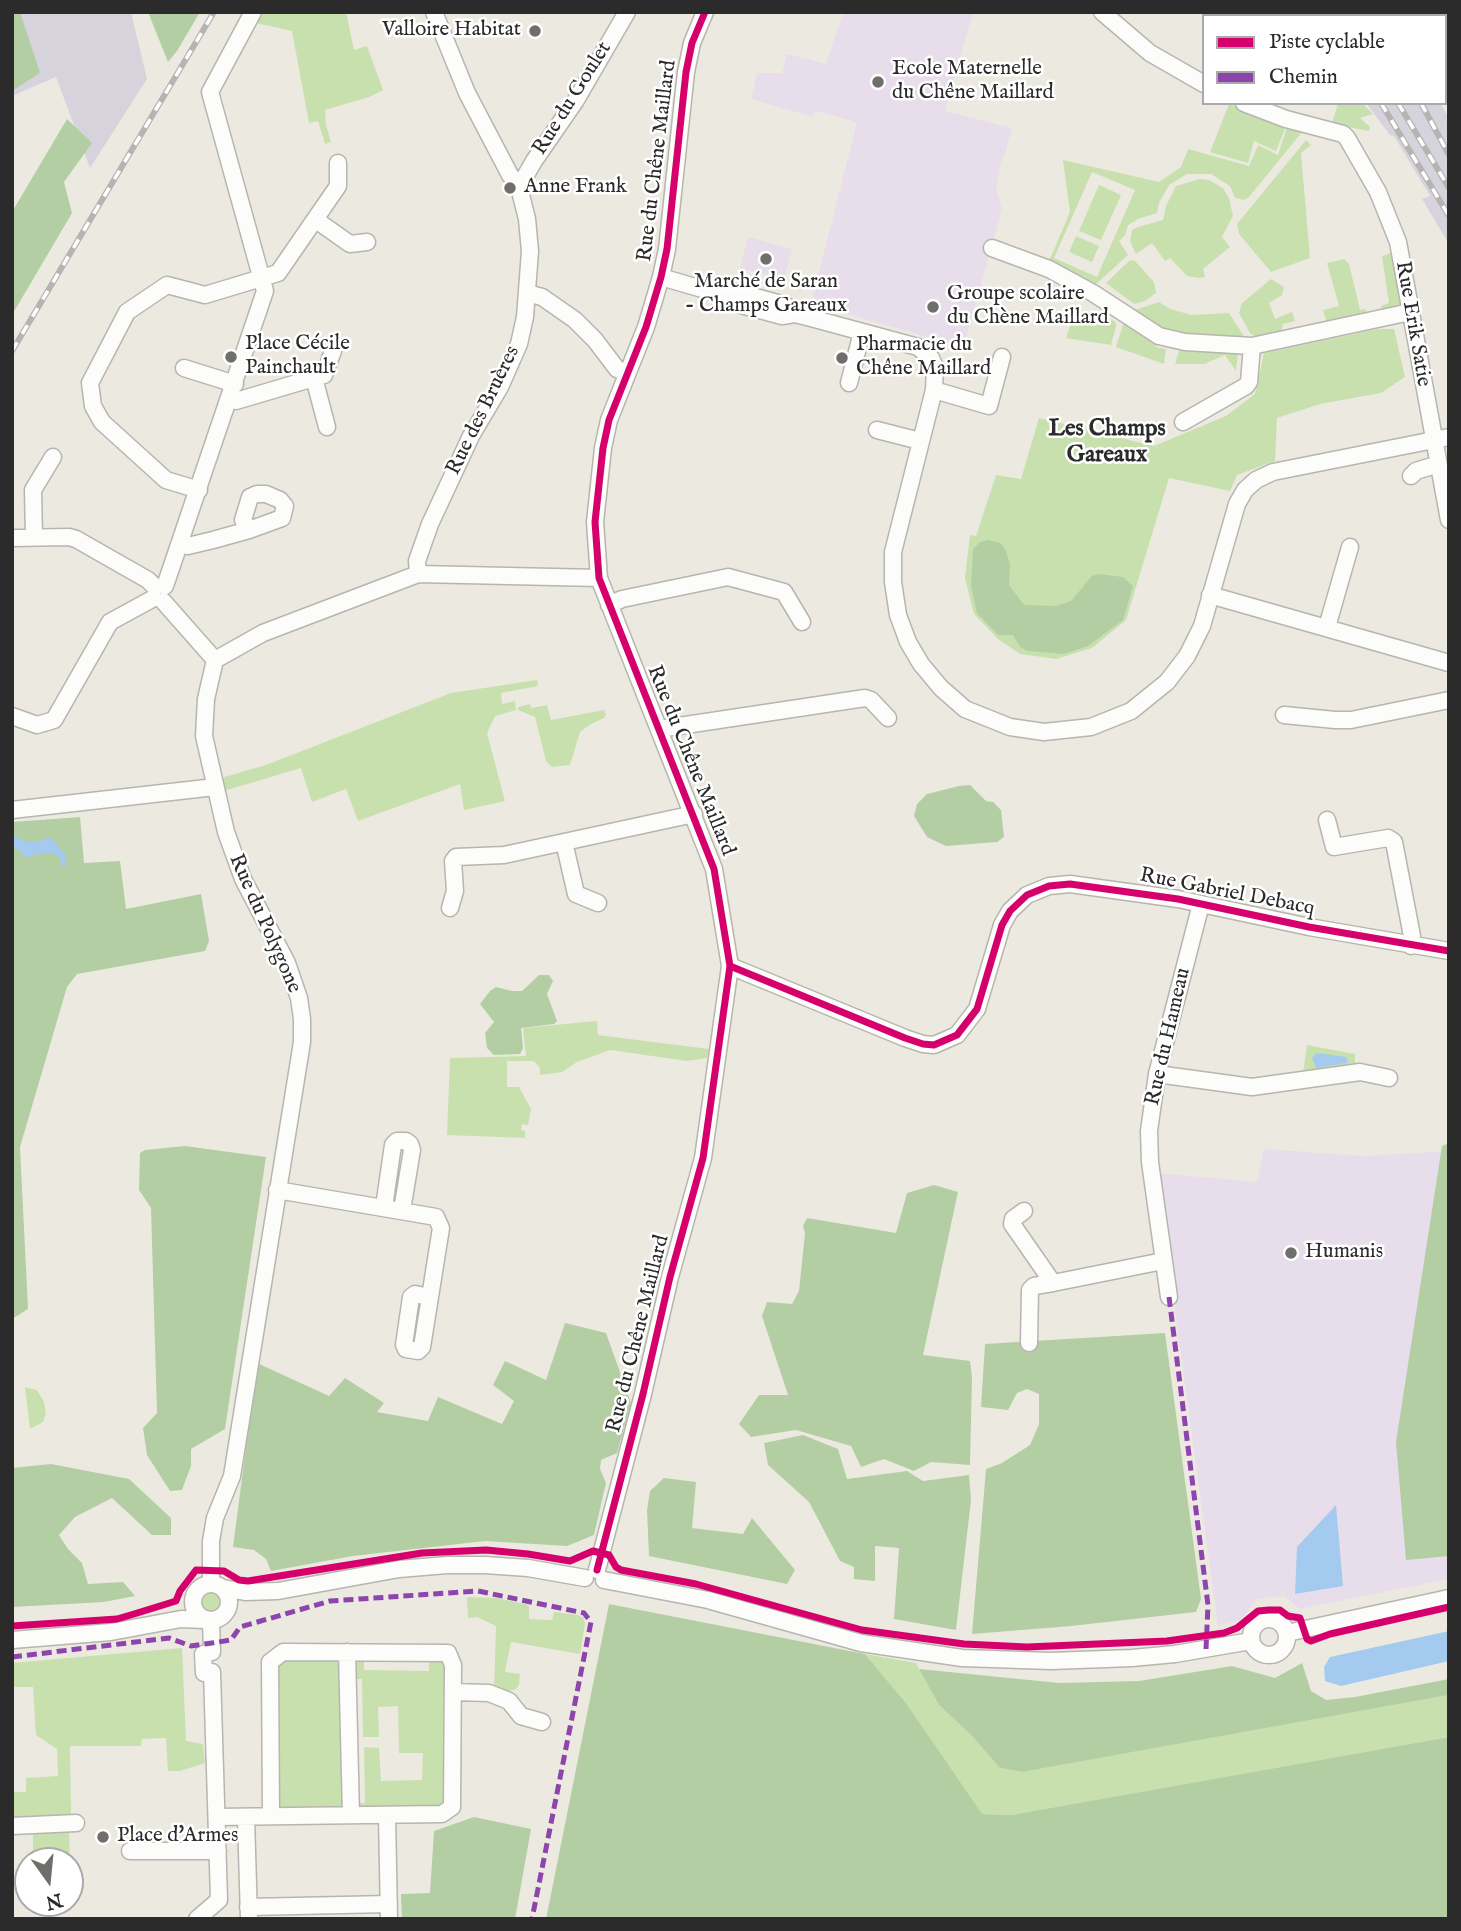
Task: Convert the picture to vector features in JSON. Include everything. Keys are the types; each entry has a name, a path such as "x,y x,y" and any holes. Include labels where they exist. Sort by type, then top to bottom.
{"street":[{"path":"12,716 37,725 54,720 110,622 159,593 181,544 265,291 210,92 253,12"},
{"name":"Rue des Bruères","path":"418,574 417,561 430,524 471,436 500,387 519,344 527,293 529,240 519,187 467,93 433,12"},
{"name":"Rue du Goulet","path":"519,187 576,100 627,12"},
{"name":"Rue du Chêne Maillard","path":"595,1576 643,1394 670,1277 703,1158 730,966 717,880 694,814 599,578 596,522 603,448 609,420 646,327 661,277 667,248 686,72 692,43 705,12"},
{"path":"1102,12 1150,53 1202,83"},
{"name":"Rue Erik Satie","path":"1250,105 1347,138 1378,192 1392,224 1441,439 1449,520"},
{"path":"199,491 166,480 102,422 93,407 90,383 127,312 167,285 205,295 278,273 338,186 338,163"},
{"path":"316,220 350,244 367,242"},
{"path":"992,248 1070,281 1159,336 1185,342 1252,346 1410,312"},
{"path":"661,277 716,293 719,299 782,316 795,314 918,347 931,358 934,367 934,390 892,552 898,615 908,642 930,676 965,709 979,717 1010,727 1044,732 1091,727 1118,718 1143,703 1167,682 1187,656 1202,626 1237,504 1245,490 1256,480 1273,472 1441,439"},
{"path":"527,293 542,297 575,320 595,340 617,369 626,373"},
{"path":"849,383 862,332"},
{"path":"1182,422 1246,386 1249,382 1252,346"},
{"path":"184,368 232,391 236,401 324,375 333,351"},
{"path":"934,390 989,406 1002,357"},
{"path":"314,378 327,427"},
{"path":"877,430 920,441"},
{"path":"34,537 33,490 53,457"},
{"path":"1411,477 1416,471 1442,464"},
{"path":"181,544 188,546 248,530"},
{"path":"12,538 76,539 128,567 159,593 215,660 263,633 418,574 599,578"},
{"path":"1327,627 1350,547"},
{"path":"609,604 728,577 784,592 802,622"},
{"path":"1210,596 1449,663"},
{"name":"Rue du Polygone","path":"215,660 206,699 204,726 215,787 236,863 287,963 300,1009 302,1042 232,1476 215,1518 211,1541 216,1586"},
{"path":"659,729 865,698 871,700 888,718"},
{"path":"1284,715 1351,720 1449,701"},
{"path":"12,810 215,787"},
{"path":"450,908 455,891 453,861 456,858 504,855 694,814"},
{"path":"1327,820 1334,847 1388,838 1394,842 1412,936 1411,946"},
{"path":"564,842 576,894 598,903"},
{"name":"Rue Gabriel Debacq","path":"730,966 905,1038 934,1045 957,1035 971,1018 980,999 1005,919 1019,901 1043,887 1070,884 1201,904 1309,927 1449,951"},
{"name":"Rue du Hameau","path":"1169,1297 1149,1144 1152,1102 1201,904"},
{"path":"1157,1074 1252,1087 1360,1072 1389,1078"},
{"path":"384,1207 393,1145 397,1141 406,1141 412,1150 402,1210"},
{"path":"277,1190 432,1215 440,1223 429,1297"},
{"path":"1024,1211 1013,1219 1012,1224 1053,1283"},
{"path":"1029,1343 1030,1290 1034,1286 1164,1261"},
{"path":"12,1640 134,1628 181,1619 214,1618 278,1591 400,1569 447,1565 528,1568 595,1576 708,1600 861,1643 962,1658 1051,1661 1132,1658 1251,1641"},
{"path":"134,1628 184,1605 201,1587 216,1586 245,1592 278,1591"},
{"path":"197,1919 219,1900 212,1672 204,1673 203,1654 212,1653 214,1618 230,1605 229,1598 216,1586"},
{"path":"195,1594 194,1609 214,1618"},
{"path":"1287,1633 1449,1598"},
{"path":"1263,1620 1278,1621 1287,1633 1283,1649 1273,1655 1262,1654 1251,1641 1254,1626 1263,1620"},
{"path":"217,1817 442,1814 452,1807 453,1665 448,1653 283,1652 270,1662 271,1816"},
{"path":"347,1652 351,1815"},
{"path":"453,1692 489,1693 509,1701 521,1716 542,1722"},
{"path":"246,1816 248,1913 389,1911 387,1815"},
{"path":"12,1826 76,1823"},
{"path":"130,1851 218,1851"}],"shaded area":[{"path":"12,12 131,12 147,79 90,168 56,77 12,96"},
{"path":"843,12 973,12 945,111 1012,128 996,189 1002,209 965,341 945,342 811,304 857,122 815,111 813,117 751,99 757,73 782,73 787,54 826,64"},
{"path":"1390,12 1449,12 1449,103 1447,14"},
{"path":"1368,105 1441,105 1449,118 1449,244 1422,199 1430,196 1394,136 1390,135"},
{"name":"Marché de Saran - Champs Gareaux","path":"748,237 792,249 784,280 740,268"},
{"name":"Humanis","path":"1264,1149 1364,1156 1449,1151 1449,1579 1300,1609 1284,1596 1257,1599 1241,1620 1218,1626 1156,1173 1257,1182"}],"green space":[{"path":"12,12 20,12 40,73 12,91"},
{"path":"148,12 200,12 168,62"},
{"path":"262,12 346,12 354,50 367,46 383,90 325,110 331,142 325,144 318,121 309,123 292,31 256,23"},
{"path":"1229,105 1286,126 1276,151 1254,141 1248,163 1210,152"},
{"path":"1337,105 1364,105 1373,114 1360,118 1370,127 1369,131 1332,124"},
{"path":"67,119 92,143 64,182 72,213 12,315 12,212"},
{"path":"1287,127 1302,132 1244,200 1235,198 1230,186 1211,174 1187,174 1169,185 1159,203 1157,213 1128,225 1125,235 1119,241 1128,255 1095,285 1048,264 1070,212 1063,160 1159,182 1181,167 1188,149 1249,166 1258,145 1278,155","holes":["1092,172 1135,190 1097,277 1054,258"]},
{"path":"1306,140 1311,145 1301,153 1310,258 1271,272 1239,234 1237,224"},
{"path":"1200,179 1209,180 1223,188 1229,198 1233,216 1222,237 1230,247 1203,269 1205,277 1200,278 1187,276 1170,258 1165,261 1152,243 1136,254 1130,241 1132,230 1163,220 1166,206 1176,186"},
{"path":"1099,185 1121,195 1101,240 1079,231"},
{"path":"1076,236 1099,246 1092,262 1069,252"},
{"path":"1391,253 1401,303 1398,308 1386,311 1382,310 1381,306 1389,303 1382,256"},
{"path":"1344,259 1349,264 1360,310 1365,309 1366,316 1327,324 1323,310 1339,306 1327,263"},
{"path":"1130,260 1135,261 1154,282 1156,293 1145,301 1134,304 1106,283"},
{"path":"1271,279 1284,287 1282,295 1269,303 1275,319 1292,312 1295,321 1283,324 1281,333 1255,337 1239,313 1242,303"},
{"path":"1159,302 1170,309 1192,315 1229,313 1245,338 1188,338 1155,325 1136,313 1135,310"},
{"path":"1075,311 1115,321 1111,345 1066,338"},
{"path":"1124,321 1157,342 1156,347 1166,349 1164,364 1116,347"},
{"path":"1378,329 1394,329 1405,377 1381,393 1320,404 1277,418 1275,461 1237,475 1230,491 1169,478 1126,620 1092,648 1056,659 1020,654 998,639 974,614 965,578 970,535 976,536 996,475 1021,479 1039,418 1154,446 1226,416 1255,394 1264,353"},
{"path":"1180,347 1238,352 1236,371 1225,355 1204,364 1175,364"},
{"path":"988,540 1000,543 1005,549 1010,564 1009,585 1024,605 1056,606 1071,601 1092,576 1098,574 1123,577 1133,586 1123,620 1088,646 1064,654 1028,651 1020,647 1013,635 998,635 977,613 971,586 973,549 980,542"},
{"path":"537,680 538,686 501,693 502,704 515,701 516,710 495,716 487,733 505,801 464,810 460,784 358,821 346,789 312,802 301,768 224,791 221,778 266,765 451,693"},
{"path":"530,704 531,708 547,705 551,720 604,710 606,714 604,718 580,732 570,765 552,767 546,761 535,717 518,710 518,707"},
{"path":"970,785 986,801 993,802 1001,810 1004,837 997,842 946,846 927,837 914,816 917,804 927,794"},
{"path":"80,817 84,863 120,861 126,909 201,894 209,941 205,951 77,974 67,987 20,1147 28,1309 12,1319 12,822"},
{"path":"539,975 549,975 553,981 547,994 557,1021 554,1024 521,1028 523,1048 520,1054 494,1055 487,1048 485,1033 494,1022 480,1004 496,987 522,991"},
{"path":"597,1021 598,1035 709,1049 707,1058 687,1061 610,1050 577,1062 562,1072 540,1075 540,1068 534,1061 507,1061 507,1087 519,1087 531,1109 528,1125 522,1124 521,1130 525,1131 525,1138 447,1135 450,1058 526,1056 523,1028"},
{"path":"1307,1045 1355,1054 1355,1063 1303,1073"},
{"path":"1449,1143 1449,1556 1406,1560 1396,1442 1442,1146"},
{"path":"185,1146 266,1157 225,1429 191,1449 191,1466 182,1490 170,1491 147,1455 143,1428 157,1413 151,1208 139,1190 140,1153 145,1150"},
{"path":"934,1185 958,1192 923,1355 970,1361 970,1465 931,1462 914,1471 884,1459 861,1467 851,1446 796,1430 751,1437 739,1424 759,1395 788,1395 762,1316 767,1302 792,1304 799,1291 805,1233 803,1226 807,1218 896,1233 907,1193"},
{"path":"565,1323 606,1333 631,1403 617,1453 601,1460 600,1469 606,1483 594,1535 567,1546 485,1541 353,1556 271,1571 266,1559 254,1550 233,1547 257,1363 329,1396 345,1378 384,1403 377,1412 428,1421 438,1397 502,1424 514,1401 493,1385 505,1361 546,1380"},
{"path":"1165,1333 1201,1599 1196,1612 972,1634 986,1469 1002,1463 1030,1445 1039,1424 1039,1394 1027,1389 1017,1393 1008,1410 981,1407 985,1344"},
{"path":"25,1387 37,1390 44,1402 46,1414 43,1422 30,1429"},
{"path":"803,1435 838,1449 847,1479 907,1471 923,1481 969,1475 971,1500 956,1630 894,1619 899,1548 875,1546 875,1581 854,1579 854,1567 840,1561 809,1502 768,1465 764,1443"},
{"path":"51,1464 129,1479 171,1518 171,1535 152,1535 112,1498 75,1517 59,1535 82,1563 88,1584 123,1582 135,1596 104,1602 12,1607 12,1468"},
{"path":"664,1478 696,1482 692,1528 743,1534 752,1518 795,1570 787,1584 649,1556 647,1510 650,1491"},
{"path":"211,1593 218,1596 221,1603 218,1610 211,1613 204,1610 201,1603 204,1596"},
{"path":"467,1597 496,1598 529,1605 529,1619 552,1620 554,1612 584,1618 580,1654 511,1642 505,1672 520,1674 519,1685 509,1691 494,1689 496,1626 477,1617 468,1618"},
{"path":"609,1604 865,1654 906,1703 982,1814 1011,1815 1449,1737 1449,1919 546,1919"},
{"path":"182,1648 186,1741 203,1744 205,1763 180,1771 168,1771 166,1738 142,1739 141,1746 70,1746 71,1815 66,1819 12,1820 12,1792 26,1792 26,1778 58,1776 57,1749 36,1735 33,1687 12,1687 12,1663"},
{"path":"865,1654 916,1663 939,1705 972,1736 1000,1768 1021,1772 1449,1695 1449,1737 1011,1815 981,1814 906,1703"},
{"path":"338,1657 342,1661 345,1810 277,1810 275,1665 279,1660"},
{"path":"351,1657 364,1657 364,1670 429,1671 429,1658 446,1661 445,1806 354,1811 354,1804 365,1803 364,1747 379,1748 381,1781 422,1780 423,1753 399,1753 398,1706 378,1707 379,1737 363,1737 362,1679 351,1679"},
{"path":"1302,1663 1311,1691 1326,1700 1449,1679 1449,1695 1022,1772 1000,1768 972,1736 939,1705 919,1669 1059,1683 1139,1681 1232,1666 1275,1678"},
{"path":"474,1817 531,1829 515,1919 402,1919 401,1894 430,1893 434,1831"},
{"path":"65,1828 69,1832 70,1847 33,1847 33,1829"}],"water":[{"path":"12,833 25,842 50,837 65,854 65,866 62,866 59,856 52,853 26,858 12,844"},
{"path":"1317,1053 1346,1057 1348,1061 1316,1068 1312,1058"},
{"path":"1336,1505 1343,1586 1295,1594 1297,1547"},
{"path":"1449,1631 1449,1661 1341,1686 1325,1681 1324,1667 1330,1657"}],"railway":[{"path":"12,351 214,12"},
{"path":"1382,105 1449,216"},
{"path":"1399,105 1449,188"},
{"path":"1422,105 1449,155"}],"marked path":[{"path":"1169,1297 1208,1605 1206,1649"},
{"path":"12,1657 169,1638 191,1646 231,1640 240,1627 330,1601 478,1591 584,1613 591,1622 532,1919"}],"cycle path":[{"path":"597,1570 670,1277 703,1158 730,966 714,869 599,578 595,522 603,448 609,420 646,327 661,277 667,249 686,72 692,43 705,12"},
{"path":"730,966 905,1038 934,1045 957,1035 977,1009 1002,925 1010,911 1027,895 1049,886 1070,884 1178,899 1309,927 1449,951"},
{"path":"12,1626 117,1619 134,1614 176,1601 196,1570 224,1571 239,1580 248,1581 422,1553 486,1550 570,1561 593,1551 609,1555 621,1570 696,1584 862,1630 964,1644 1027,1647 1167,1641 1224,1633 1237,1628 1258,1611 1269,1610 1280,1610 1288,1616 1300,1618 1307,1639 1311,1641 1330,1634 1449,1607"}],"place":[{"name":"Valloire Habitat","path":"535,31"},
{"name":"Ecole Maternelle du Chêne Maillard","path":"878,82"},
{"name":"Anne Frank","path":"510,188"},
{"name":"Marché de Saran - Champs Gareaux","path":"766,259"},
{"name":"Groupe scolaire du Chène Maillard","path":"933,307"},
{"name":"Place Cécile Painchault","path":"231,357"},
{"name":"Pharmacie du Chêne Maillard","path":"842,358"},
{"name":"Humanis","path":"1291,1253"},
{"name":"Place d'Armes","path":"103,1837"}],"district":[{"name":"Les Champs Gareaux","path":"1107,443"}]}
